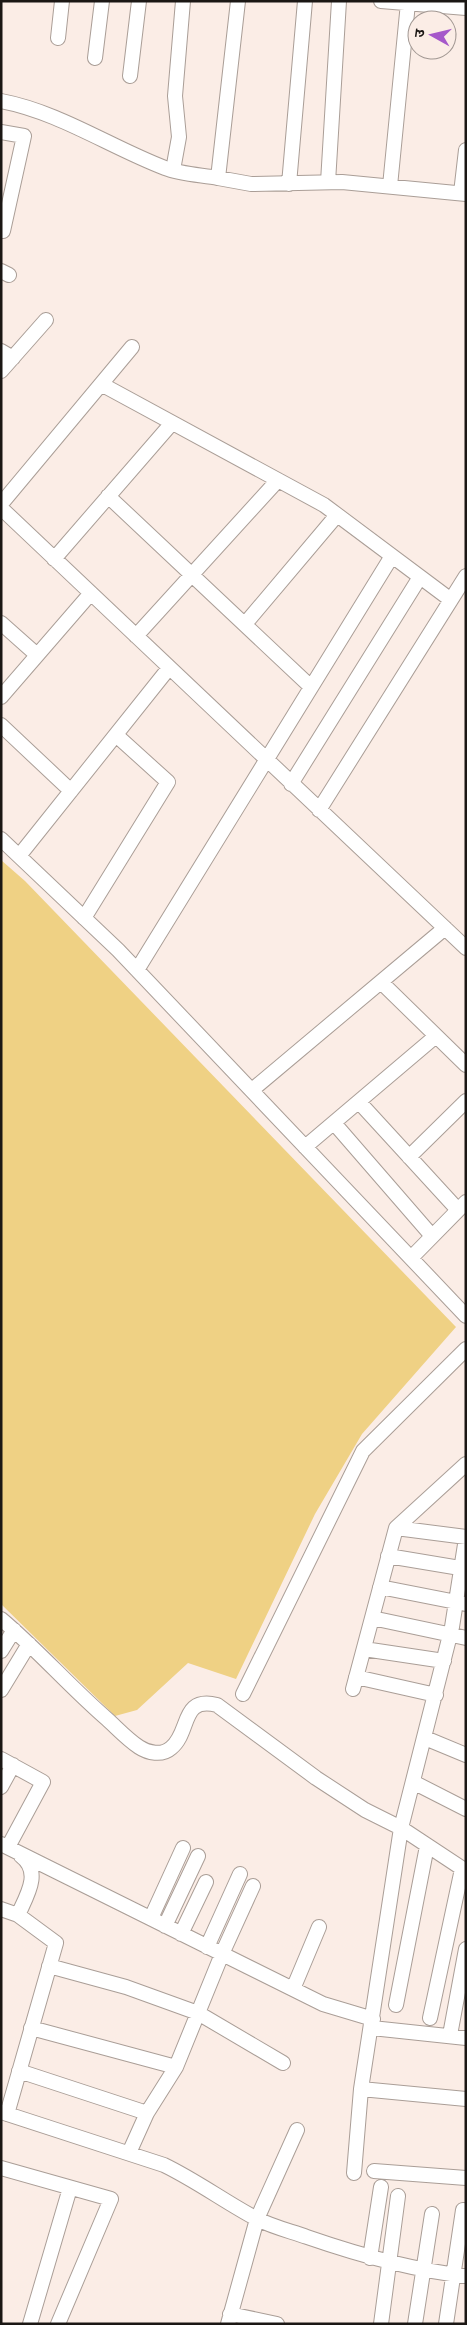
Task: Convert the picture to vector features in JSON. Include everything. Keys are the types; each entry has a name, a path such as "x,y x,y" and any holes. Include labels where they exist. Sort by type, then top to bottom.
{"street":[{"path":"58,38 62,1"},
{"path":"95,58 102,1"},
{"path":"130,76 139,1"},
{"path":"173,170 179,137 175,96 183,1"},
{"path":"218,178 238,1"},
{"path":"289,184 305,1"},
{"path":"328,182 340,1"},
{"path":"381,1 466,8"},
{"path":"390,186 408,3"},
{"path":"1,101 14,103 72,125 167,169 251,184 328,182 463,193 466,150"},
{"path":"1,132 24,136 3,231"},
{"path":"1,371 7,354 46,320"},
{"path":"1,504 132,346"},
{"path":"101,384 324,505 451,600"},
{"path":"54,559 172,422"},
{"path":"136,636 278,480"},
{"path":"108,496 311,687"},
{"path":"1,508 466,948"},
{"path":"244,624 337,515"},
{"path":"137,970 392,556"},
{"path":"319,810 466,576"},
{"path":"291,784 420,577"},
{"path":"1,696 91,593"},
{"path":"1,623 37,655"},
{"path":"19,856 170,668"},
{"path":"1,725 71,791"},
{"path":"84,918 168,782 116,735"},
{"path":"1,839 137,970 465,1315"},
{"path":"252,1090 445,928"},
{"path":"381,982 466,1065"},
{"path":"306,1147 436,1036"},
{"path":"409,1156 466,1101"},
{"path":"359,1102 409,1156 462,1206 410,1258"},
{"path":"334,1123 432,1236"},
{"path":"243,1694 363,1451 466,1349"},
{"path":"436,1695 355,1683 396,1528 466,1464"},
{"path":"354,2173 362,2090 401,1828 450,1635 461,1603 464,1568 466,1537 396,1528"},
{"path":"388,1556 464,1568"},
{"path":"380,1587 461,1603"},
{"path":"372,1618 466,1638"},
{"path":"1,1619 29,1644 73,1690 140,1748 156,1753 168,1751 176,1744 189,1713 195,1707 206,1702 217,1706 316,1778 365,1810 401,1828 464,1870 430,2018"},
{"path":"1,1651 14,1630"},
{"path":"1,1690 29,1644"},
{"path":"364,1649 444,1661"},
{"path":"425,1738 466,1755"},
{"path":"1,1787 7,1762 43,1782 4,1845"},
{"path":"414,1782 466,1809"},
{"path":"4,1845 29,1864 33,1875 29,1891 18,1915"},
{"path":"4,1845 323,2004 373,2024 466,2038"},
{"path":"396,2005 427,1846"},
{"path":"150,1918 183,1848"},
{"path":"165,1926 198,1856"},
{"path":"207,1947 240,1874"},
{"path":"181,1934 206,1882"},
{"path":"129,2153 147,2113 176,2067 222,1954 253,1886"},
{"path":"1,1909 18,1915 56,1943 19,2071 4,2113 129,2153 186,2176 257,2219 273,2226 370,2258 423,2270 460,2275"},
{"path":"293,1989 319,1927"},
{"path":"450,2035 466,1949"},
{"path":"49,1966 126,1987 198,2013 283,2063"},
{"path":"32,2028 176,2067"},
{"path":"19,2071 147,2113"},
{"path":"362,2090 466,2099"},
{"path":"277,2324 229,2319 257,2219 296,2130"},
{"path":"1,2168 111,2199 58,2324"},
{"path":"374,2171 466,2178"},
{"path":"32,2323 70,2188"},
{"path":"370,2258 380,2188"},
{"path":"381,2324 398,2196"},
{"path":"446,2324 460,2275 463,2210"},
{"path":"414,2324 432,2214"}],"shaded area":[{"path":"1,860 25,881 456,1327 362,1434 315,1514 236,1679 188,1663 137,1710 115,1716 1,1604"}]}
